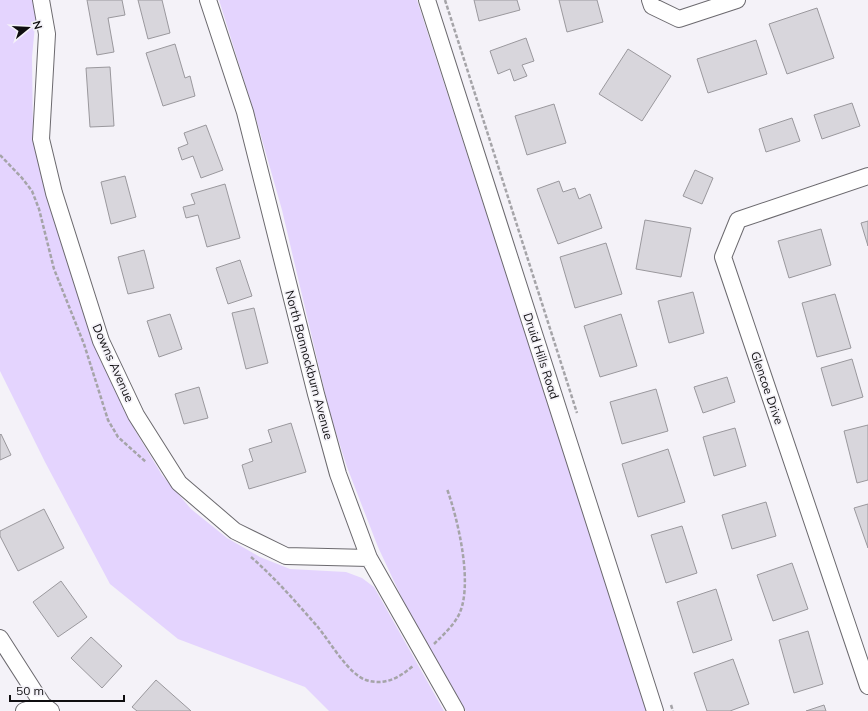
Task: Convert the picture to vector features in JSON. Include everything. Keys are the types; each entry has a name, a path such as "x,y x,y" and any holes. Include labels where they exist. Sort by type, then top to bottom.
{"street":[{"name":"Downs Avenue","path":"42,0 47,34 41,139 54,193 101,341 136,415 179,484 235,531 286,556 369,558"},
{"name":"North Bannockburn Avenue","path":"208,0 244,112 338,474 369,558 456,711"},
{"name":"Druid Hills Road","path":"427,0 655,711"},
{"path":"650,0 652,6 679,19 737,0"},
{"name":"Glencoe Drive","path":"868,176 738,220 723,257 865,669 868,686"},
{"path":"0,638 47,708 24,711"}],"path":[{"path":"446,0 578,416"},
{"path":"0,155 22,178 32,191 37,203 54,270 84,344 108,420 118,437 150,465"},
{"path":"249,555 270,574 318,627 350,668 364,680 382,684 403,674 424,655 457,618 465,599 460,538 456,514 447,489"},
{"path":"670,703 673,711"}],"shaded area":[{"path":"0,0 35,0 36,15 32,57 33,136 48,197 100,359 136,432 162,475 191,509 227,538 260,557 290,569 346,572 362,578 374,587 444,711 329,711 305,687 178,639 110,584 45,462 0,371"},
{"path":"219,0 417,0 648,711 466,711 406,607 378,547 347,467 330,414 282,210 257,122"}],"building":[{"path":"87,0 122,0 125,15 108,18 114,52 97,55"},
{"path":"138,0 162,0 170,33 148,39"},
{"path":"474,0 517,0 520,10 479,21"},
{"path":"559,0 597,0 603,22 567,32"},
{"path":"817,8 834,58 787,74 769,24"},
{"path":"526,38 534,61 522,65 527,76 514,81 510,69 498,74 490,51"},
{"path":"756,40 767,74 708,93 697,59"},
{"path":"175,44 185,78 190,76 195,96 163,106 146,53"},
{"path":"628,49 671,76 642,121 599,94"},
{"path":"110,67 114,126 90,127 86,68"},
{"path":"852,103 860,126 822,139 814,115"},
{"path":"554,104 566,143 527,155 515,116"},
{"path":"792,118 800,141 766,152 759,129"},
{"path":"206,125 223,170 201,178 193,156 182,160 178,148 188,144 184,133"},
{"path":"695,170 713,178 702,204 683,196"},
{"path":"125,176 136,217 111,224 101,182"},
{"path":"559,181 563,192 575,188 579,199 590,194 602,228 558,244 537,189"},
{"path":"225,184 240,238 207,247 198,215 186,218 183,207 195,204 191,194"},
{"path":"645,220 691,228 681,277 636,269"},
{"path":"868,221 868,246 861,223"},
{"path":"821,229 831,265 789,278 778,241"},
{"path":"606,243 622,294 575,308 560,257"},
{"path":"144,250 154,288 128,294 118,257"},
{"path":"240,260 252,296 228,304 216,268"},
{"path":"693,292 704,333 669,343 658,301"},
{"path":"835,294 851,348 817,357 802,303"},
{"path":"254,308 268,363 246,369 232,313"},
{"path":"170,314 182,349 159,357 147,321"},
{"path":"621,314 637,366 600,377 584,326"},
{"path":"852,359 863,397 832,406 821,368"},
{"path":"727,377 735,402 703,413 694,387"},
{"path":"199,387 208,418 184,424 175,394"},
{"path":"656,389 668,431 622,444 610,402"},
{"path":"291,423 306,472 249,489 242,465 253,461 249,449 272,442 268,430"},
{"path":"868,425 868,480 857,483 844,431"},
{"path":"735,428 746,466 714,476 703,437"},
{"path":"1,434 11,455 0,460 0,435"},
{"path":"668,449 685,502 638,517 622,464"},
{"path":"766,502 776,536 732,549 722,515"},
{"path":"868,504 868,548 854,508"},
{"path":"44,509 64,548 18,571 0,536 0,531"},
{"path":"682,526 697,573 666,583 651,535"},
{"path":"792,563 808,609 773,621 757,575"},
{"path":"61,581 87,617 58,637 33,602"},
{"path":"716,589 732,640 693,653 677,602"},
{"path":"808,631 823,684 794,693 779,640"},
{"path":"91,637 122,666 102,688 71,658"},
{"path":"733,659 749,704 730,711 707,711 694,673"},
{"path":"156,680 191,711 137,711 132,707"},
{"path":"824,705 826,711 806,711"}]}
